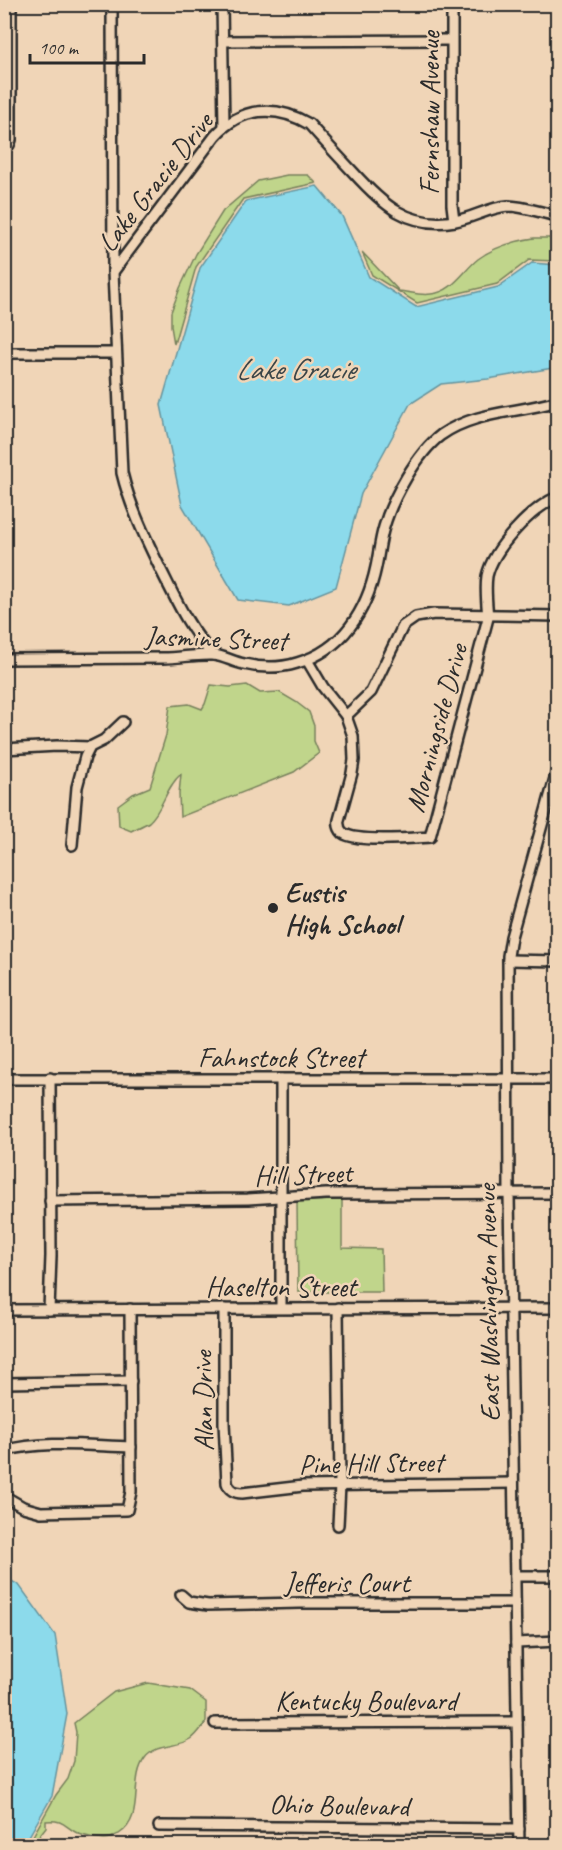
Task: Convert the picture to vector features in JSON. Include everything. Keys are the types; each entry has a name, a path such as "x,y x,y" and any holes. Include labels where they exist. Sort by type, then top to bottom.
{"street":[{"path":"8,144 11,4"},
{"path":"112,4 113,272"},
{"path":"222,4 224,126"},
{"name":"Fernshaw Avenue","path":"452,4 452,205 454,221"},
{"path":"223,41 451,40"},
{"name":"Lake Gracie Drive","path":"213,655 185,619 145,538 125,487 122,472 113,272 224,126 235,118 253,112 279,112 295,117 309,124 373,194 392,209 422,221 454,221 507,206 558,216"},
{"path":"4,353 116,353"},
{"path":"307,660 341,639 359,615 376,568 390,508 412,468 436,440 476,418 558,401"},
{"path":"488,615 487,575 496,554 526,520 543,505 558,497"},
{"path":"346,716 371,692 396,637 408,621 416,617 434,614 558,616"},
{"name":"Morningside Drive","path":"415,838 430,837 433,828 488,615"},
{"name":"Jasmine Street","path":"4,659 167,658 213,655 242,664 270,667 285,666 307,660 323,687 346,716 353,736 354,760 339,820 340,830 344,834 361,838 415,838"},
{"path":"4,749 90,747 104,740 123,722"},
{"path":"72,845 77,787 90,747"},
{"name":"East Washington Avenue","path":"519,1845 510,1308 508,960 511,937 558,767"},
{"path":"508,960 558,960"},
{"name":"Fahnstock Street","path":"4,1078 558,1079"},
{"path":"49,1310 50,1078"},
{"path":"281,1079 281,1308"},
{"name":"Hill Street","path":"50,1201 248,1199 326,1194 558,1193"},
{"path":"339,1308 339,1525"},
{"name":"Haselton Street","path":"4,1310 558,1308"},
{"path":"4,1496 23,1507 41,1512 127,1510 131,1492 130,1309"},
{"name":"Alan Drive","path":"224,1309 224,1423 227,1483 231,1490"},
{"path":"4,1383 131,1381"},
{"path":"4,1451 23,1447 131,1447"},
{"name":"Pine Hill Street","path":"231,1490 242,1493 303,1486 513,1483"},
{"path":"515,1576 558,1576"},
{"name":"Jefferis Court","path":"181,1595 189,1602 208,1605 515,1603"},
{"path":"516,1642 558,1641"},
{"name":"Kentucky Boulevard","path":"215,1723 517,1722"},
{"name":"Ohio Boulevard","path":"159,1826 519,1829"}],"green space":[{"path":"287,175 308,175 316,183 243,199 196,267 174,344 171,312 196,254 223,211 258,181"},
{"path":"534,238 549,238 557,242 557,261 529,260 497,284 417,303 372,275 362,252 399,291 427,294 439,292 452,285 478,259 491,251"},
{"path":"211,685 230,687 247,685 260,693 279,692 296,702 309,712 314,726 314,741 319,753 294,772 180,817 181,774 149,822 131,831 119,826 118,805 133,794 150,787 166,735 170,706 189,704 202,709"},
{"path":"342,1200 342,1248 381,1249 382,1292 298,1292 297,1201"},
{"path":"148,1683 190,1690 206,1702 206,1722 186,1742 155,1750 145,1758 140,1767 132,1818 119,1834 107,1839 90,1837 74,1832 57,1821 46,1821 46,1827 32,1845 28,1845 56,1795 68,1779 74,1761 76,1732 74,1723 114,1692"}],"water":[{"name":"Lake Gracie","path":"317,186 342,216 369,277 416,307 498,287 532,263 557,265 557,365 553,368 488,379 441,384 410,404 361,494 336,587 289,606 238,600 182,505 161,405 200,268 246,201"},
{"path":"4,1577 19,1585 55,1635 67,1714 52,1796 24,1845 5,1845"}],"place":[{"name":"Eustis High School","path":"273,908"}]}
